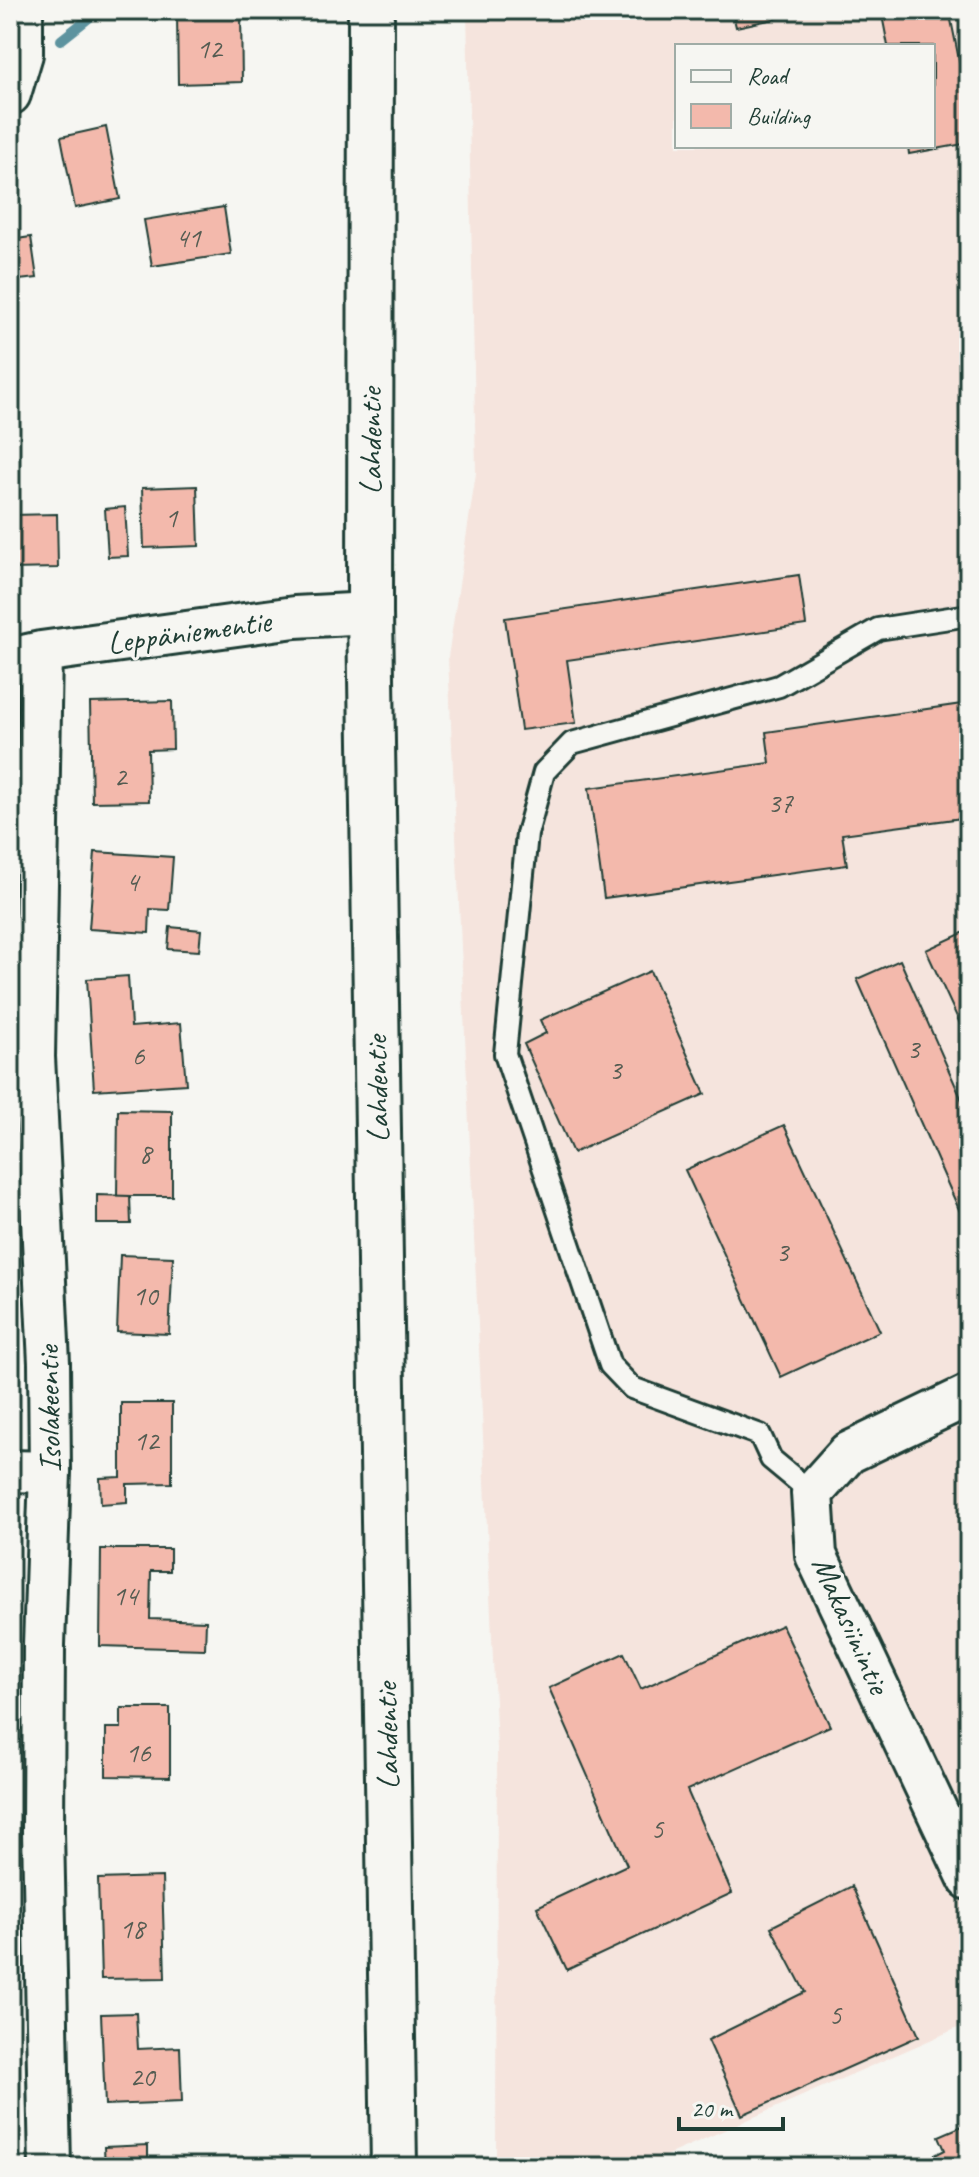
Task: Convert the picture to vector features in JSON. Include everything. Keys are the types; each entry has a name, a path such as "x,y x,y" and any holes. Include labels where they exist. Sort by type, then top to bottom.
{"main road":[{"name":"Lahdentie","path":"371,10 370,613 394,2167"}],"street":[{"path":"10,94 22,54 22,10"},
{"name":"Leppäniementie","path":"26,656 295,617 370,613"},
{"name":"Isolakeentie","path":"26,656 22,1058 49,1363 50,1472 44,1645 26,1831 50,2167"},
{"path":"812,1493 848,1453 969,1395"},
{"path":"10,1471 50,1472"},
{"name":"Makasiinintie","path":"812,1493 816,1555 969,1879"}],"lane":[{"path":"812,1493 771,1459 760,1435 632,1388 610,1365 505,1054 527,834 544,772 572,743 779,686 878,629 969,615"}],"shaded area":[{"path":"467,10 969,10 969,2023 640,2167 496,2167 497,1749 448,657 476,473"}],"building":[{"path":"732,10 808,10 808,12 736,27"},
{"path":"881,10 949,10 969,109 969,143 909,154 908,148 935,148 935,44 888,44"},
{"path":"241,13 242,82 178,84 177,14"},
{"path":"106,127 120,199 75,208 61,137"},
{"path":"224,207 231,254 152,266 144,220"},
{"path":"31,237 37,278 10,281 10,240"},
{"path":"10,484 12,515 57,514 58,568 10,569"},
{"path":"197,486 199,546 144,548 142,488"},
{"path":"125,507 128,556 108,557 105,509"},
{"path":"799,575 806,625 567,660 576,723 521,730 505,618"},
{"path":"172,701 173,749 148,750 149,801 92,802 90,703"},
{"path":"969,703 969,817 842,834 847,865 604,898 589,788 770,763 766,732"},
{"path":"95,852 173,857 169,910 150,909 149,933 89,929"},
{"path":"170,927 201,930 199,951 168,949"},
{"path":"969,930 969,1043 926,950"},
{"path":"900,960 969,1116 969,1232 857,979"},
{"path":"650,971 705,1094 573,1153 524,1044 546,1033 540,1020"},
{"path":"128,976 131,1027 181,1023 186,1084 94,1090 87,979"},
{"path":"118,1110 172,1111 172,1196 117,1196"},
{"path":"784,1125 880,1331 781,1377 685,1170"},
{"path":"97,1195 130,1196 131,1224 97,1224"},
{"path":"120,1255 173,1257 169,1334 117,1332"},
{"path":"121,1403 172,1403 172,1483 127,1484 127,1502 101,1504 100,1478 121,1477"},
{"path":"101,1549 170,1549 170,1571 151,1571 150,1619 206,1621 205,1649 100,1646"},
{"path":"782,1625 830,1726 687,1790 732,1893 567,1970 537,1907 627,1865 549,1688 624,1653 641,1689"},
{"path":"121,1708 170,1708 170,1777 106,1776 106,1728 121,1728"},
{"path":"162,1877 165,1978 101,1979 98,1879"},
{"path":"852,1886 919,2036 742,2115 708,2040 805,1992 771,1927"},
{"path":"136,2013 138,2049 180,2047 182,2102 105,2105 101,2014"},
{"path":"969,2123 969,2167 921,2167 919,2163 945,2150 939,2136"},
{"path":"148,2145 148,2167 105,2167 104,2147"}],"waterway":[{"path":"61,40 99,10"}]}
